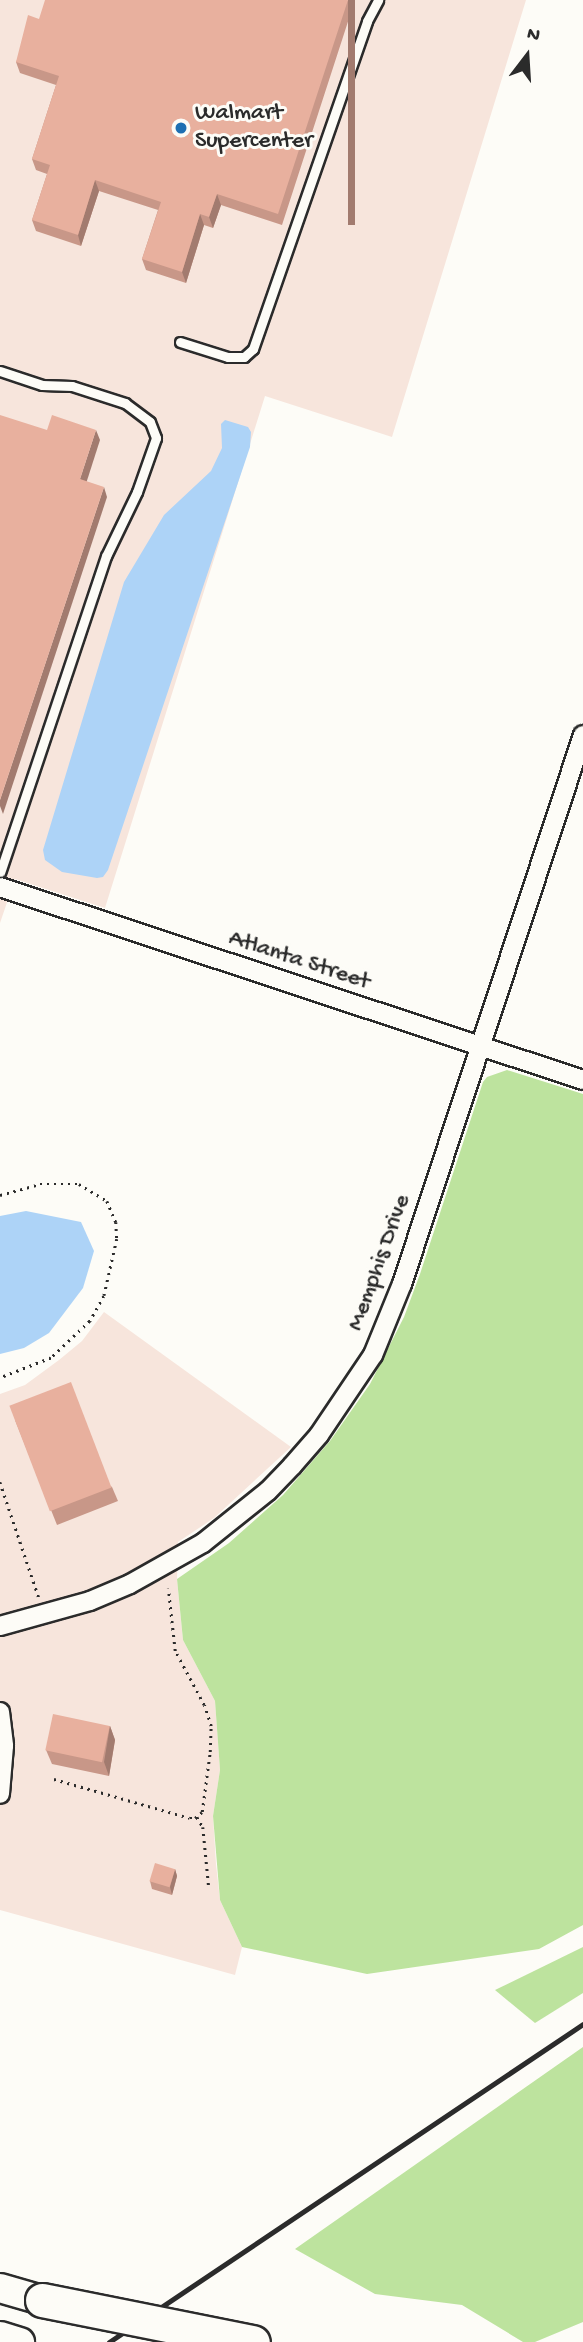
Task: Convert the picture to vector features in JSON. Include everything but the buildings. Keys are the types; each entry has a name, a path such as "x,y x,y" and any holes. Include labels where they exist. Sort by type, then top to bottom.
{"highway":[{"path":"38,2299 253,2342"}],"main road":[{"path":"0,2288 38,2299"},
{"path":"0,2336 20,2342"}],"street":[{"name":"Memphis Drive","path":"0,1626 90,1601 168,1564 203,1543 261,1497 319,1435 373,1355 389,1320 583,735"},
{"name":"Atlanta Street","path":"0,887 583,1080"},
{"path":"0,1712 4,1745 0,1794"}],"lane":[{"path":"180,342 228,357 244,357 253,349 367,21 378,0"},
{"path":"0,371 42,385 72,386 125,404 150,422 156,439 137,492 106,556 0,872"}],"path":[{"path":"0,1195 40,1184 79,1184 107,1201 116,1222 117,1239 104,1296 90,1321 51,1358 0,1378"},
{"path":"0,1482 40,1602"},
{"path":"54,1779 190,1818 197,1817 204,1807 211,1726 208,1713 175,1651 167,1588"},
{"path":"197,1817 203,1827 209,1888"}],"shaded area":[{"path":"0,0 526,0 392,437 265,396 105,908 15,879 0,923"},
{"path":"104,1312 291,1447 214,1518 178,1542 177,1579 183,1640 215,1701 220,1770 213,1816 216,1864 220,1900 242,1947 235,1975 0,1910 0,1394 25,1385 59,1360 82,1341"}],"green space":[{"path":"507,1070 583,1094 583,1925 539,1949 367,1974 242,1947 220,1900 213,1816 220,1770 215,1701 183,1640 177,1579 229,1543 283,1495 330,1441 370,1384 404,1317 483,1082 487,1077"},
{"path":"583,1947 583,1993 535,2023 495,1990"},
{"path":"583,2047 583,2322 535,2342 523,2342 462,2305 375,2294 295,2249"}],"water":[{"path":"225,420 248,427 251,432 250,447 108,870 103,877 97,878 62,872 45,860 43,850 124,582 164,515 211,471 222,448 221,424"},
{"path":"26,1211 81,1222 94,1251 83,1288 49,1333 24,1348 0,1354 0,1216"}],"railway":[{"path":"109,2342 583,2024"}],"place":[{"name":"Walmart Supercenter","path":"181,128"}]}
